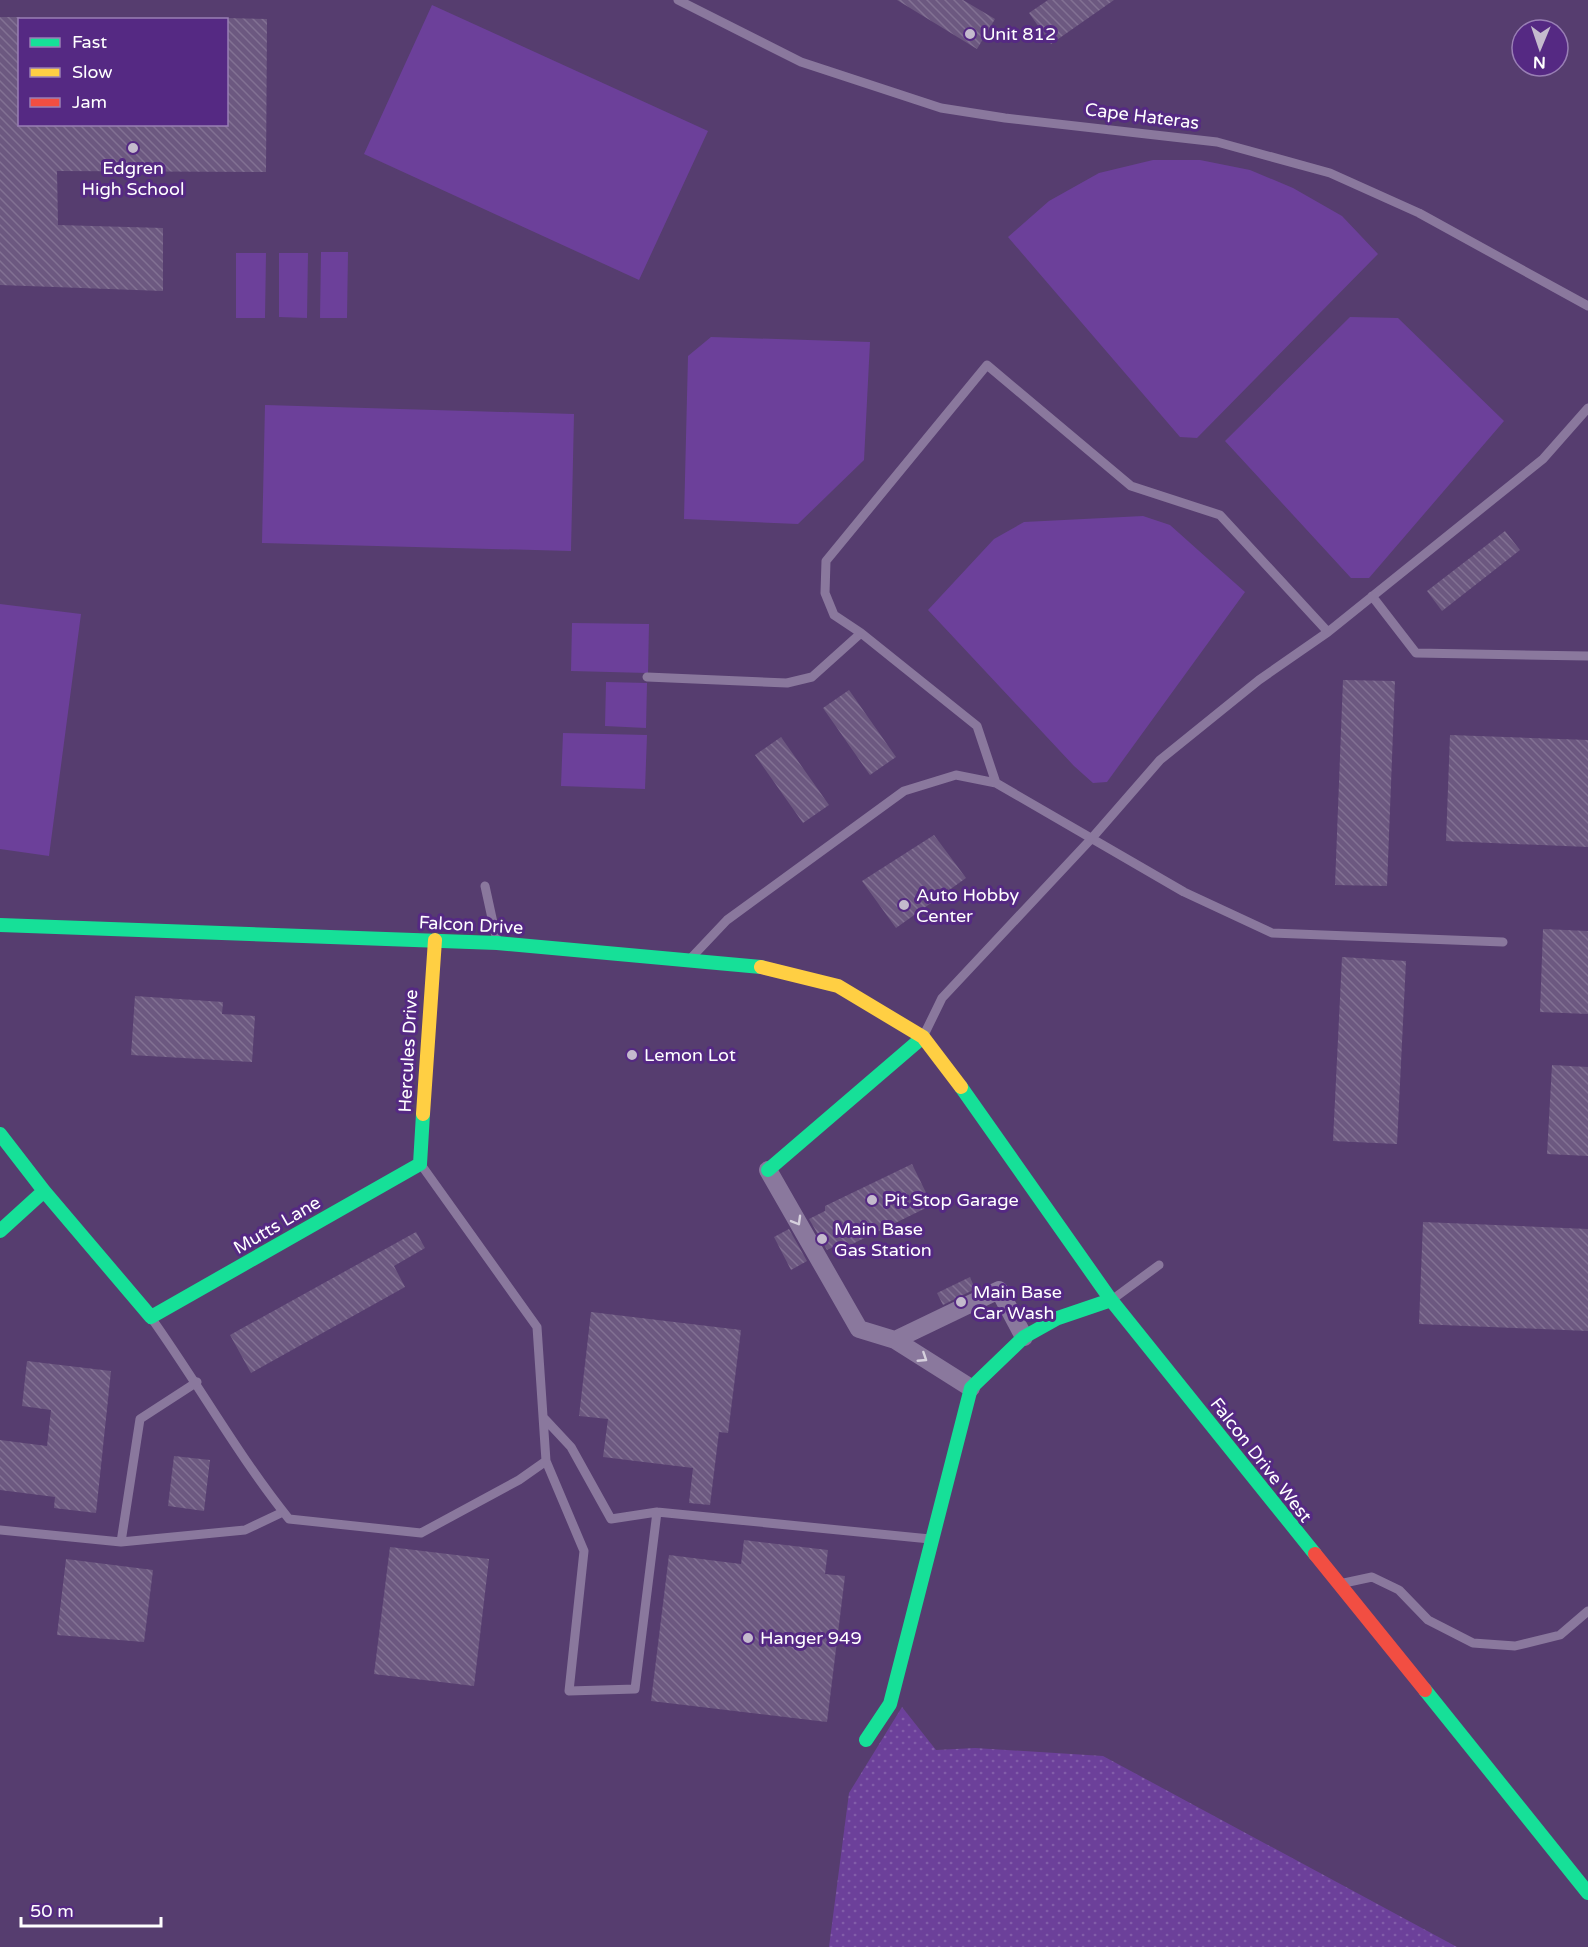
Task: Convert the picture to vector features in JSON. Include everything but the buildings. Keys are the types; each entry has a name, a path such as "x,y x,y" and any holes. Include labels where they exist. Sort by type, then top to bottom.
{"street":[{"name":"Falcon Drive","path":"0,925 497,943 773,968 838,986 923,1037"},
{"name":"Hercules Drive","path":"420,1164 431,967 435,940"},
{"path":"923,1037 768,1170 859,1329 895,1340 970,1388"},
{"name":"Falcon Drive West","path":"923,1037 936,1051 1111,1300 1588,1893"},
{"path":"0,1134 44,1191 151,1317"},
{"name":"Mutts Lane","path":"151,1317 420,1164"},
{"path":"0,1231 44,1191"},
{"path":"895,1340 999,1290 1024,1337"},
{"path":"866,1740 890,1704 970,1388 1024,1337 1058,1318 1111,1300"}],"lane":[{"name":"Cape Hateras","path":"678,0 801,62 940,108 1005,118 1217,142 1330,173 1419,213 1588,306"},
{"path":"996,783 976,726 861,633 834,615 825,593 826,561 987,365 1131,486 1220,515 1328,632"},
{"path":"923,1037 942,998 1092,838 1160,760 1259,680 1328,632 1543,459 1588,408"},
{"path":"1371,596 1416,653 1588,656"},
{"path":"647,677 787,683 812,677 861,633"},
{"path":"690,959 727,920 904,791 956,775 996,783 1184,892 1272,933 1503,942"},
{"path":"485,886 497,943"},
{"path":"420,1164 537,1327 546,1461 584,1551 569,1691 635,1689 657,1512"},
{"path":"1111,1300 1159,1265"},
{"path":"151,1317 266,1490 289,1520 421,1533 519,1480 546,1461"},
{"path":"121,1542 140,1419 196,1382"},
{"path":"543,1417 571,1447 611,1519 657,1512 930,1539"},
{"path":"0,1530 121,1542 245,1530 283,1512"},
{"path":"1338,1584 1372,1577 1399,1590 1428,1620 1473,1643 1515,1646 1560,1635 1588,1611"}],"shaded area":[{"path":"432,5 708,131 639,280 364,154"},
{"path":"1153,160 1200,160 1250,170 1293,188 1342,216 1378,254 1197,438 1180,437 1008,237 1049,201 1099,173"},
{"path":"321,252 348,252 347,318 320,318"},
{"path":"236,253 266,253 265,318 236,318"},
{"path":"279,253 308,253 307,318 279,317"},
{"path":"1350,317 1398,318 1504,421 1369,578 1351,578 1225,441"},
{"path":"711,337 870,342 864,460 798,524 684,519 688,356"},
{"path":"265,405 574,414 571,551 262,543"},
{"path":"1143,516 1170,525 1245,592 1107,782 1093,783 1074,766 928,610 994,539 1024,522"},
{"path":"0,604 81,614 49,856 0,849"},
{"path":"572,623 649,624 648,673 571,671"},
{"path":"606,682 647,683 646,728 605,726"},
{"path":"563,733 647,735 645,789 561,786"},
{"path":"902,1707 936,1750 975,1748 1103,1756 1457,1947 829,1947 849,1793"}],"traffic: fast":[{"path":"0,925 497,943 761,967"},
{"path":"768,1170 923,1037"},
{"path":"961,1087 1111,1300 1315,1554"},
{"path":"0,1134 44,1191 151,1317 420,1164 423,1114"},
{"path":"0,1231 44,1191"},
{"path":"866,1740 890,1704 971,1388 1024,1337 1058,1318 1111,1300"},
{"path":"1425,1690 1588,1893"}],"traffic: slow":[{"path":"423,1114 435,940"},
{"path":"761,967 838,986 923,1037 961,1087"}],"traffic: jam":[{"path":"1315,1554 1425,1690"}],"place":[{"name":"Unit 812","path":"970,34"},
{"name":"Edgren High School","path":"133,148"},
{"name":"Auto Hobby Center","path":"904,905"},
{"name":"Lemon Lot","path":"632,1055"},
{"name":"Pit Stop Garage","path":"872,1200"},
{"name":"Main Base Gas Station","path":"822,1239"},
{"name":"Main Base Car Wash","path":"961,1302"},
{"name":"Hanger 949","path":"748,1638"}]}
